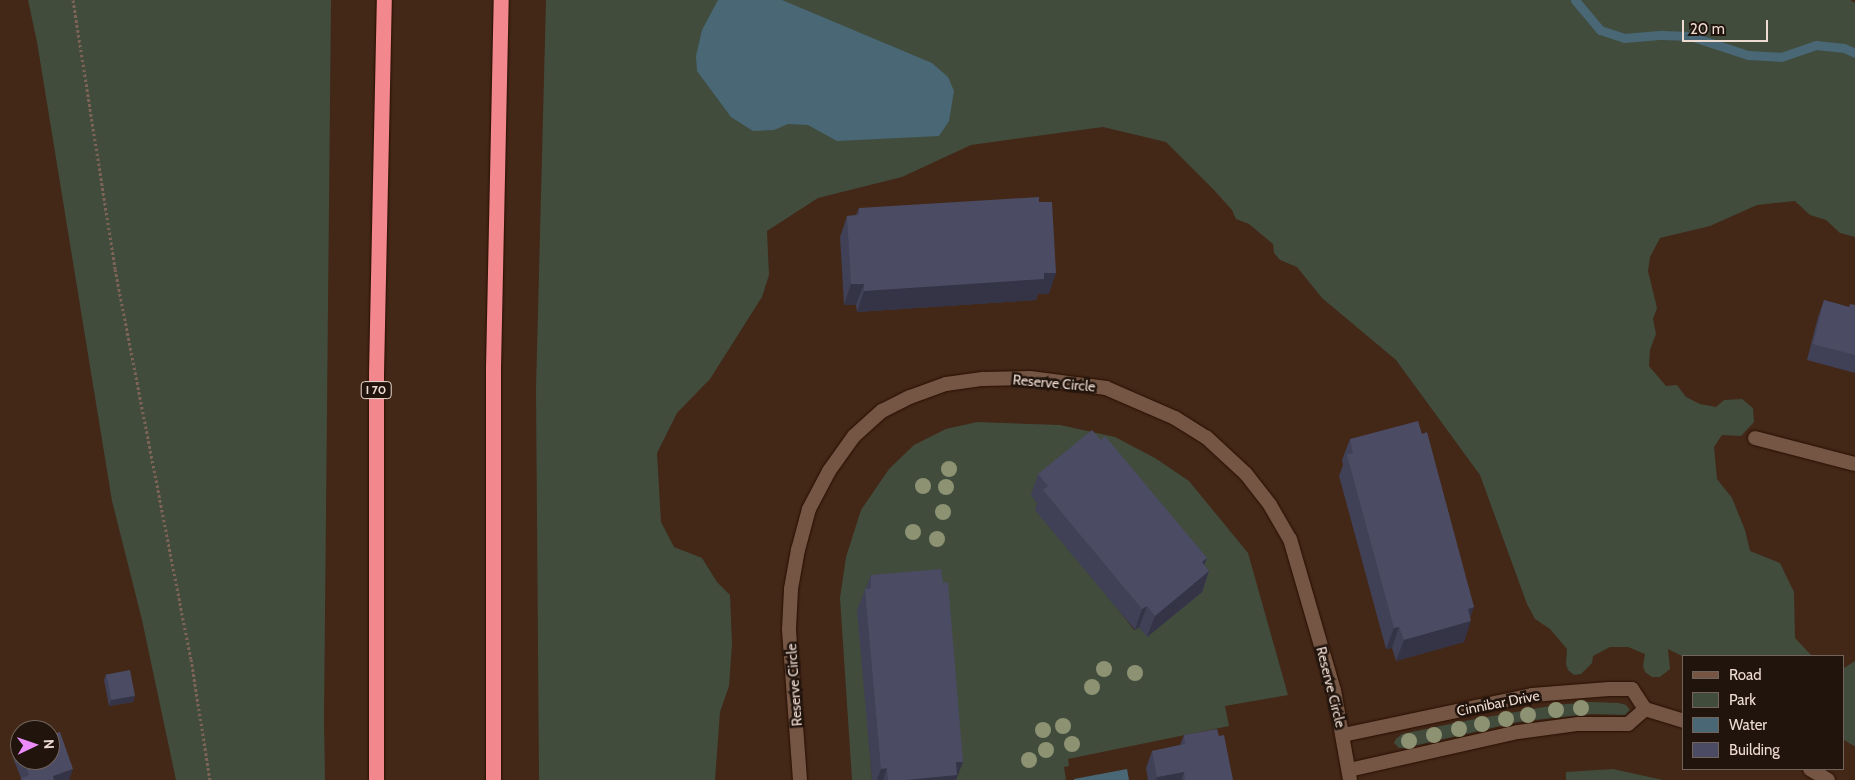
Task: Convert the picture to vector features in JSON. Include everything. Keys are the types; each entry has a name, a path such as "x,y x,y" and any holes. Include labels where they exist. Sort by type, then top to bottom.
{"highway":[{"name":"I 70","path":"376,780 376,372 384,0"},
{"path":"493,780 493,377 501,0"}],"street":[{"name":"Reserve Circle","path":"800,780 790,629 791,589 798,550 810,509 829,471 854,436 882,412 910,397 946,384 983,379 1030,378 1106,388 1175,418 1206,438 1246,474 1270,505 1290,539 1334,690 1349,775"},
{"path":"1755,438 1855,464"},
{"name":"Cinnibar Drive","path":"1343,735 1522,697 1577,691 1632,690 1645,709"},
{"path":"1349,775 1518,732 1578,724 1628,724 1645,709 1682,721"},
{"path":"1812,770 1828,780"}],"path":[{"path":"73,0 115,269 191,659 210,780"}],"green space":[{"path":"28,0 331,0 325,780 176,780 142,620 112,501 37,42"},
{"path":"546,0 1850,0 1855,3 1855,237 1840,233 1826,220 1810,215 1795,201 1757,205 1710,226 1660,238 1650,257 1648,271 1657,308 1653,319 1656,334 1650,350 1649,366 1666,386 1677,385 1686,397 1700,404 1716,407 1724,400 1742,399 1753,408 1754,422 1741,436 1722,435 1714,447 1717,479 1732,498 1745,530 1750,551 1780,563 1794,592 1795,638 1811,655 1682,656 1668,649 1670,669 1660,677 1652,677 1645,672 1643,666 1645,654 1628,647 1610,647 1593,656 1592,663 1581,674 1574,675 1568,670 1566,664 1567,649 1550,629 1535,619 1527,604 1480,475 1396,360 1322,298 1297,267 1280,260 1274,253 1273,244 1249,224 1236,219 1232,210 1214,190 1166,142 1103,127 971,145 902,177 818,198 767,231 769,275 762,297 710,379 677,413 657,453 661,522 674,547 702,558 717,582 730,595 732,644 729,686 720,712 715,780 539,780 536,389"},
{"path":"977,422 1060,425 1115,437 1155,458 1189,481 1248,553 1288,695 1225,706 1229,726 1068,759 1069,766 1064,767 1066,780 955,780 867,713 872,780 852,780 840,598 846,557 861,510 889,469 914,445 946,429","holes":["1031,495 1148,637 1139,627 1134,630"]},
{"path":"1855,661 1855,746 1845,741 1845,667"},
{"path":"1590,702 1619,703 1626,705 1630,710 1625,715 1592,714 1518,722 1405,748 1399,748 1394,743 1402,734 1556,705"},
{"path":"1613,769 1663,780 1566,780 1566,772"}],"water":[{"path":"718,0 782,0 932,63 948,77 954,91 949,121 939,136 837,141 808,125 788,124 774,130 753,131 731,117 697,71 696,56 702,30"},
{"path":"1127,769 1129,780 1074,780 1074,779"}],"building":[{"path":"1039,197 1039,202 1052,202 1056,273 1044,273 1044,279 864,291 864,284 851,284 847,216 859,215 859,208"},
{"path":"1824,300 1849,307 1850,304 1855,305 1855,355 1813,344"},
{"path":"1418,421 1422,434 1427,432 1474,607 1468,609 1471,621 1404,640 1399,627 1394,628 1347,455 1353,453 1350,439"},
{"path":"1092,430 1101,440 1105,436 1207,558 1202,562 1209,571 1155,616 1147,606 1142,609 1043,490 1048,486 1038,474"},
{"path":"941,569 943,583 948,582 963,762 956,762 957,775 888,780 887,768 881,769 865,589 871,588 871,575"},
{"path":"130,670 135,696 111,700 106,675"},
{"path":"1217,729 1219,736 1224,735 1233,780 1185,780 1184,772 1157,777 1152,751 1185,744 1184,735"},
{"path":"60,732 73,769 53,776 54,780 22,780 22,778 29,775 27,770 60,770"}],"waterway":[{"path":"1575,0 1600,30 1624,38 1662,35 1690,36 1748,55 1781,57 1816,45 1844,48 1855,53"}]}
